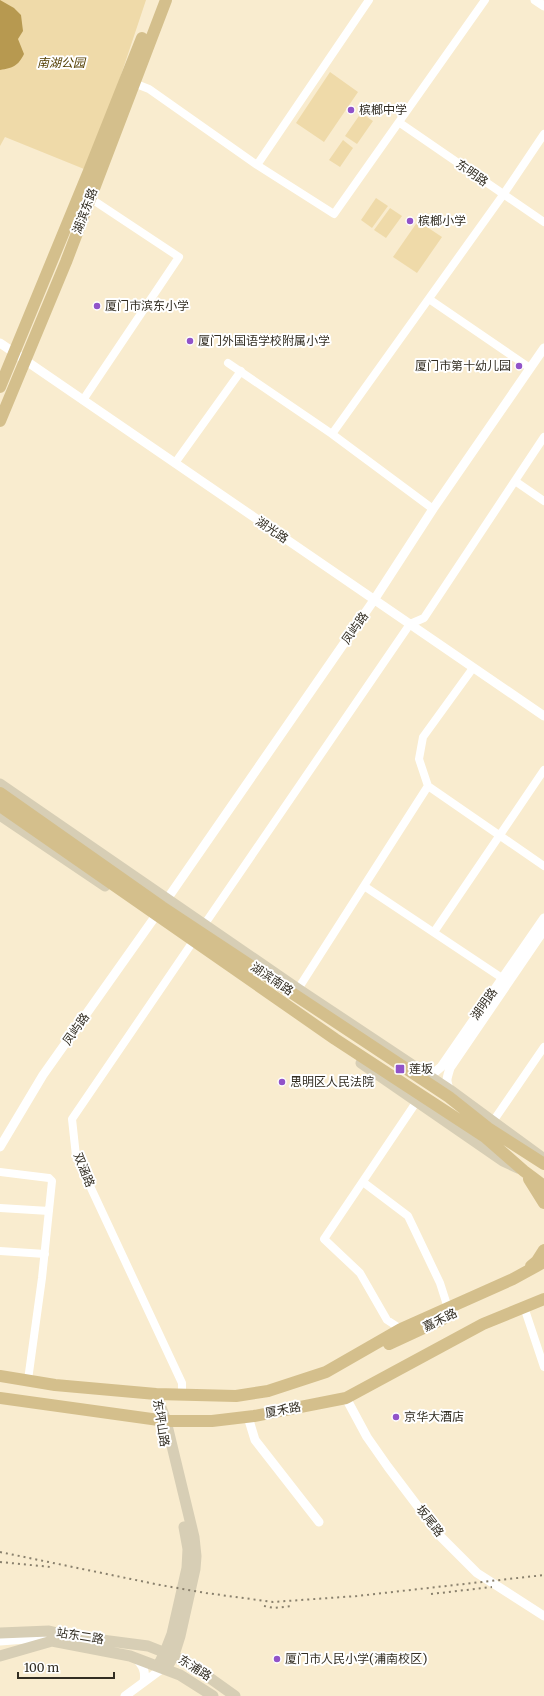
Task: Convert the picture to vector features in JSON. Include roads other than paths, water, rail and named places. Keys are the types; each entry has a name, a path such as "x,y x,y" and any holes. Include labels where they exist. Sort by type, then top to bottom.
{"main road":[{"name":"湖滨东路","path":"0,421 24,360 66,262 90,198 158,0"},
{"name":"湖滨东路","path":"0,387 89,171 166,0"},
{"path":"0,784 160,910"},
{"name":"湖滨南路","path":"0,794 160,910 198,935 417,1101 502,1162 524,1171"},
{"name":"湖滨南路","path":"0,806 449,1097 488,1128 544,1164"},
{"name":"湖滨南路","path":"0,815 160,910"},
{"path":"198,935 298,989 494,1120 544,1159"},
{"name":"湖滨南路","path":"198,935 335,1039 485,1137 524,1171 544,1186"},
{"path":"524,1171 544,1203"},
{"path":"517,1280 537,1261 544,1250"},
{"path":"0,1376 55,1385 156,1394 236,1396 268,1391 326,1372 401,1329 517,1280 544,1262"},
{"name":"嘉禾路","path":"335,1367 415,1332 517,1280 544,1269"},
{"path":"483,1324 544,1290"},
{"name":"厦禾路","path":"0,1398 162,1420 212,1421 248,1417 346,1398 483,1324 544,1300"},
{"name":"东坪山路","path":"156,1394 194,1537 196,1556 195,1569 180,1636 166,1652 162,1668"},
{"name":"站东二路","path":"0,1633 49,1631 71,1636 148,1646 166,1652"},
{"path":"0,1656 52,1641"},
{"name":"东浦路","path":"52,1641 136,1658 162,1668 195,1684 213,1696"},
{"name":"东浦路","path":"166,1652 198,1669 236,1696"}],"street":[{"path":"257,165 369,0"},
{"path":"129,82 149,89 257,165 334,214 400,123 485,0"},
{"path":"535,0 544,6"},
{"name":"东明路","path":"400,123 544,222"},
{"path":"332,434 503,195 544,134"},
{"path":"83,400 179,257 90,198"},
{"path":"429,299 530,368"},
{"name":"湖光路","path":"0,344 544,716"},
{"name":"凤屿路","path":"0,1147 43,1075 160,910 374,600 433,509 544,348"},
{"path":"228,363 332,434 433,509"},
{"path":"175,463 240,371"},
{"path":"410,624 424,618 516,481 544,436"},
{"path":"516,481 544,501"},
{"name":"双涵路","path":"182,1395 182,1382 76,1156 72,1119 410,624"},
{"path":"473,668 423,737 419,759 428,786 544,866"},
{"path":"434,932 544,770"},
{"path":"298,989 428,786"},
{"path":"364,886 502,978"},
{"name":"湖明路","path":"415,1066 435,1072 441,1067 544,918"},
{"name":"湖明路","path":"450,1090 446,1083 446,1078 450,1068 544,930"},
{"path":"494,1120 544,1047"},
{"path":"401,1329 388,1320 360,1273 324,1239 417,1101"},
{"path":"0,1172 49,1178 52,1181 45,1254 28,1380"},
{"path":"363,1182 408,1216 440,1284 448,1308"},
{"path":"0,1208 49,1211"},
{"path":"0,1251 45,1254"},
{"path":"526,1306 544,1367"},
{"name":"坂尾路","path":"346,1398 375,1449 441,1536 477,1573 544,1616"},
{"path":"248,1417 255,1440 319,1522"},
{"path":"0,1641 38,1638 52,1641"},
{"path":"136,1658 144,1667 144,1682"},
{"path":"125,1696 162,1668"}],"railway":[{"path":"0,1552 160,1585 273,1602 357,1596 544,1575"},
{"path":"0,1562 51,1567"},
{"path":"431,1594 492,1587"},
{"path":"264,1606 274,1608 293,1606"}],"place":[{"name":"槟榔中学","path":"351,110"},
{"name":"槟榔小学","path":"410,221"},
{"name":"厦门市滨东小学","path":"97,306"},
{"name":"厦门外国语学校附属小学","path":"190,341"},
{"name":"厦门市第十幼儿园","path":"519,366"},
{"name":"莲坂","path":"400,1069"},
{"name":"思明区人民法院","path":"282,1082"},
{"name":"京华大酒店","path":"396,1417"},
{"name":"厦门市人民小学(浦南校区)","path":"277,1659"}],"park label":[{"name":"南湖公园","path":"61,63"}]}
